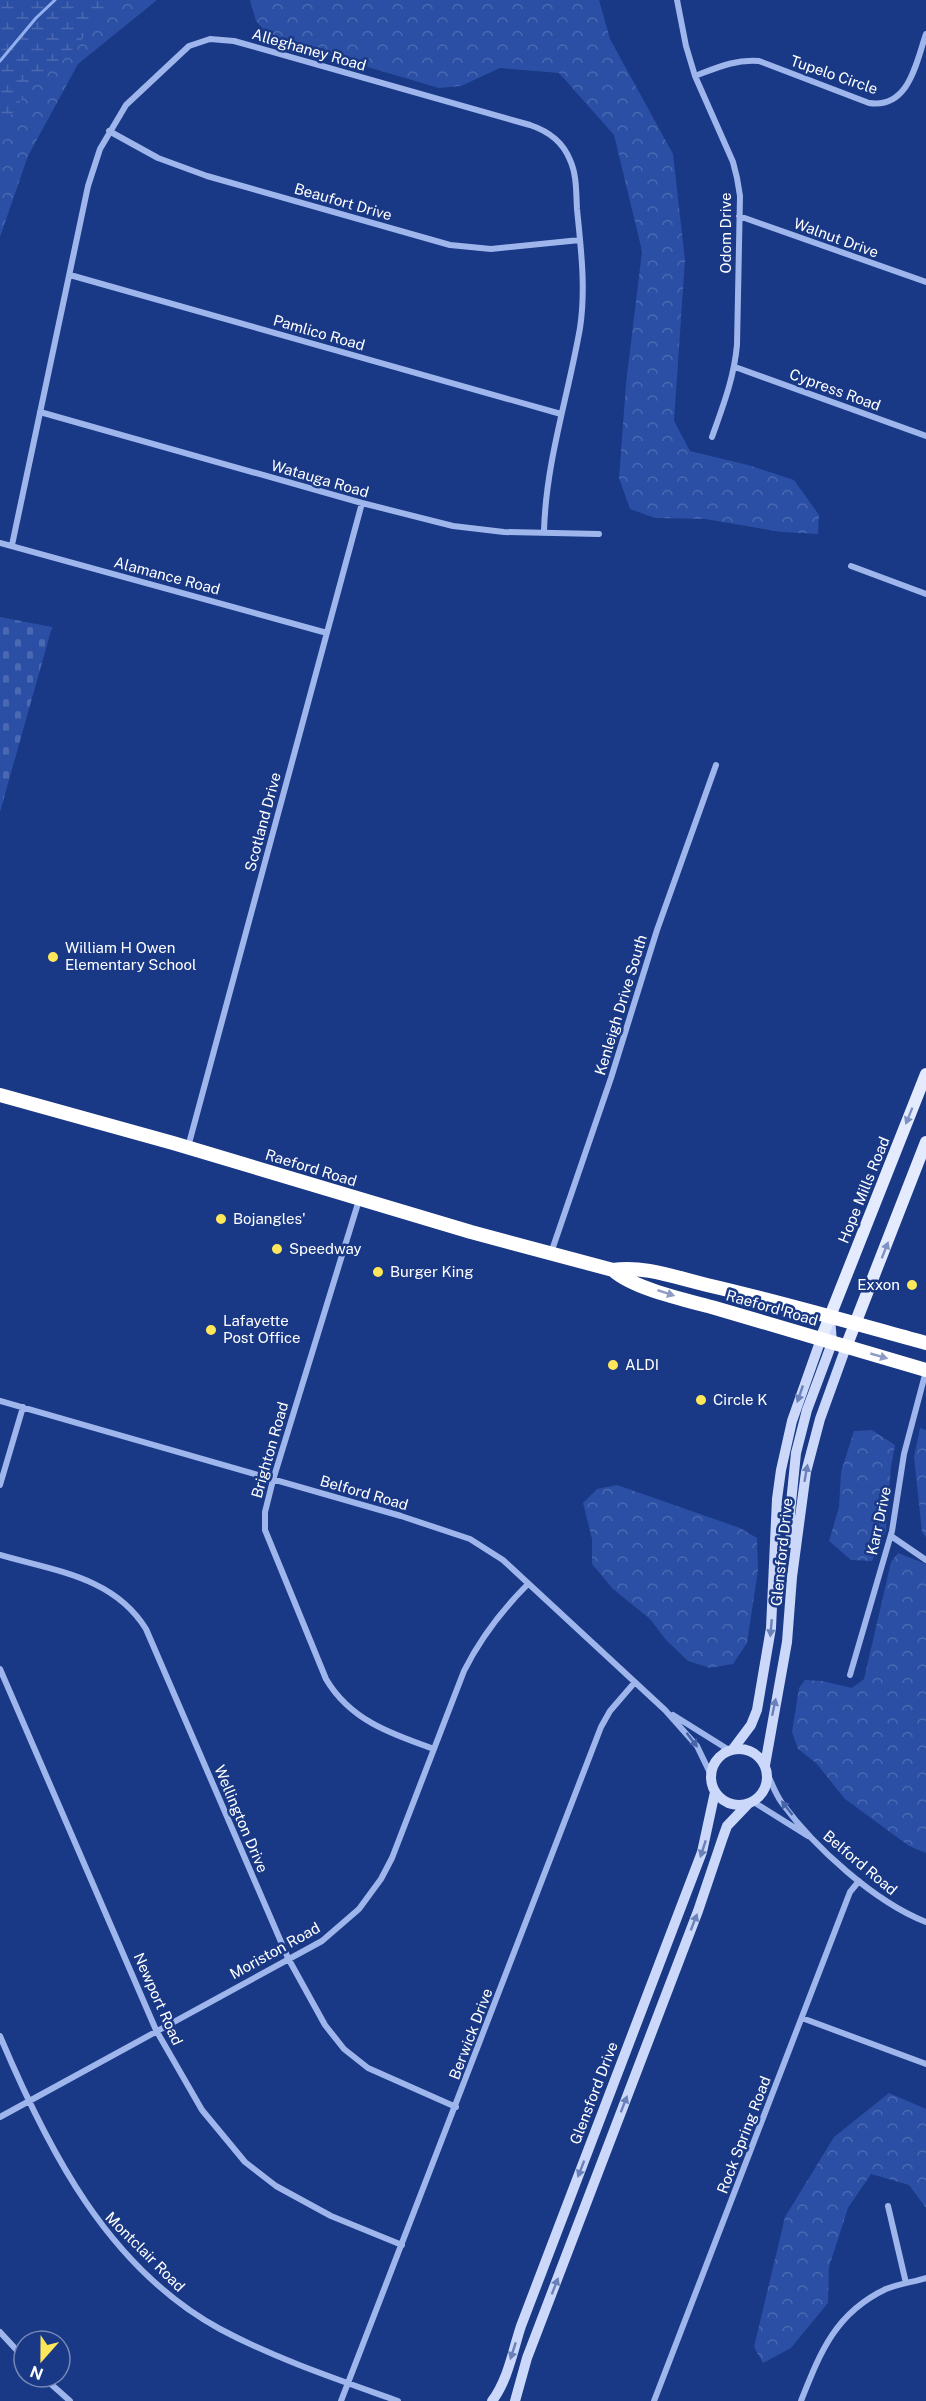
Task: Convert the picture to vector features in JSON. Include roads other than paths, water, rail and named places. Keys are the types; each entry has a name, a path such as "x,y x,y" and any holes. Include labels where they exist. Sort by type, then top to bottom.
{"highway":[{"name":"Raeford Road","path":"0,1095 188,1148 359,1200 613,1270 630,1268 649,1271 750,1295 926,1343"},
{"name":"Raeford Road","path":"613,1270 621,1277 633,1282 926,1371"}],"main road":[{"name":"Hope Mills Road","path":"833,1343 830,1317 926,1074"},
{"path":"833,1343 855,1324 925,1151"},
{"name":"Glensford Drive","path":"766,1770 788,1641 792,1577 790,1513 796,1453 807,1410 833,1343"},
{"name":"Glensford Drive","path":"731,1749 751,1725 757,1710 771,1628 777,1499 792,1421 833,1343"},
{"path":"514,2401 527,2358 694,1922 727,1826 763,1792 766,1770 760,1757 742,1748 731,1749 717,1758 711,1775 715,1792 729,1803 750,1802"},
{"name":"Glensford Drive","path":"492,2401 500,2391 521,2326 696,1868 707,1836 715,1792"}],"street":[{"name":"Odom Drive","path":"677,0 686,46 695,76 733,162 740,196 735,366 711,436"},
{"name":"Tupelo Circle","path":"695,76 730,63 759,61 869,103 883,103 898,97 907,86 926,34"},
{"name":"Alleghaney Road","path":"12,546 88,186 109,131 126,105 180,52 198,42 210,39 234,41 542,129 559,143 574,171 580,240 582,306 580,328 548,477 544,531"},
{"name":"Beaufort Drive","path":"109,131 158,158 207,176 450,245 491,249 580,240"},
{"name":"Walnut Drive","path":"738,216 926,282"},
{"name":"Pamlico Road","path":"70,275 561,414"},
{"name":"Cypress Road","path":"735,366 926,436"},
{"name":"Watauga Road","path":"40,412 362,503 478,530 599,534"},
{"name":"Scotland Drive","path":"188,1148 362,503"},
{"name":"Alamance Road","path":"0,543 327,633"},
{"path":"851,566 926,594"},
{"name":"Kenleigh Drive South","path":"551,1253 611,1078 657,930 716,765"},
{"name":"Brighton Road","path":"359,1200 273,1480 265,1512 265,1530 326,1679 340,1699 368,1722 384,1731 434,1749"},
{"name":"Karr Drive","path":"850,1675 891,1536 904,1454 926,1371"},
{"name":"Belford Road","path":"0,1401 401,1516 470,1539 503,1560 665,1710 697,1746 711,1775"},
{"path":"0,1485 23,1407"},
{"path":"891,1536 926,1560"},
{"name":"Wellington Drive","path":"0,1556 97,1584 123,1600 140,1618 288,1958 325,2025 358,2061 378,2074 456,2107"},
{"name":"Moriston Road","path":"0,2117 306,1950 335,1931 371,1895 393,1858 475,1649 503,1609 528,1584"},
{"name":"Newport Road","path":"0,1669 156,2030 202,2110 245,2162 276,2186 331,2216 402,2245"},
{"name":"Berwick Drive","path":"341,2401 601,1727 610,1711 635,1682"},
{"name":"Belford Road","path":"665,1710 731,1749"},
{"name":"Belford Road","path":"766,1770 781,1801 811,1838 895,1909 926,1922"},
{"name":"Belford Road","path":"750,1802 811,1838"},
{"name":"Rock Spring Road","path":"654,2401 850,1892 860,1881"},
{"path":"802,2018 926,2064"},
{"name":"Montclair Road","path":"0,2036 28,2102 87,2207 111,2237 169,2296 230,2334 348,2383 398,2401"},
{"path":"888,2206 906,2283"},
{"path":"801,2401 819,2355 835,2329 861,2304 888,2288 926,2278"},
{"path":"0,2332 12,2345"},
{"path":"56,2389 70,2401"}],"waterway":[{"path":"0,61 36,18 55,0"}],"place":[{"name":"William H Owen Elementary School","path":"53,957"},
{"name":"Bojangles'","path":"221,1219"},
{"name":"Speedway","path":"277,1249"},
{"name":"Burger King","path":"378,1272"},
{"name":"Exxon","path":"912,1285"},
{"name":"Lafayette Post Office","path":"211,1330"},
{"name":"ALDI","path":"613,1365"},
{"name":"Circle K","path":"701,1400"}]}
